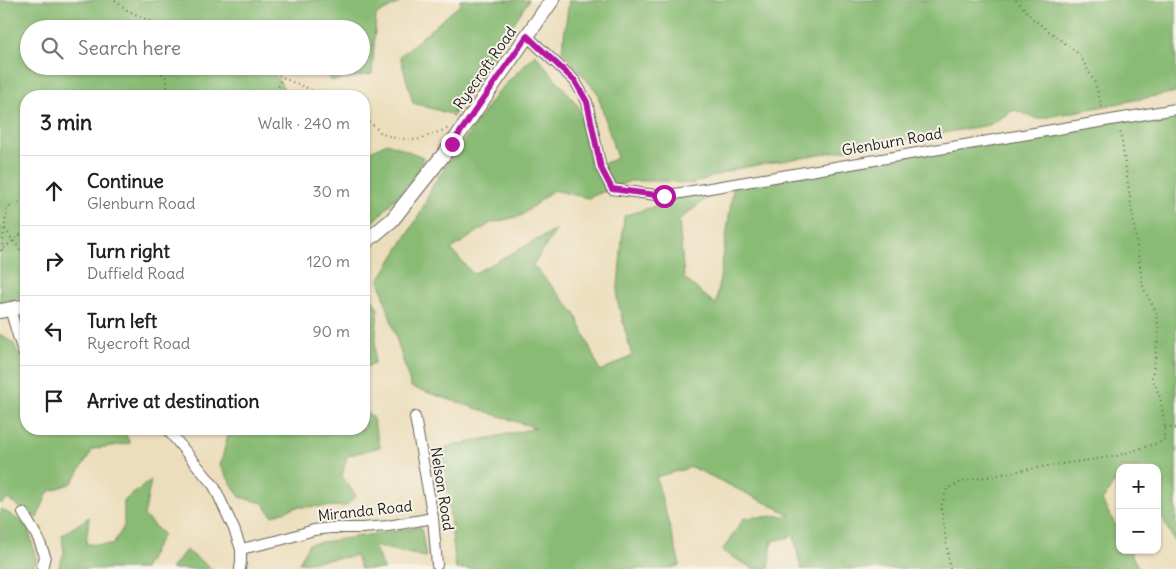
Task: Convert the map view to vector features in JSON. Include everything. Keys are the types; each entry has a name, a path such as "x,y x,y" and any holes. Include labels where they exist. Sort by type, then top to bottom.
{"street":[{"name":"Ryecroft Road","path":"370,237 392,220 446,151 552,0"},
{"name":"Glenburn Road","path":"527,36 575,81 587,102 601,168 612,189 664,196 1176,109"},
{"path":"20,307 5,310 20,344"},
{"name":"Nelson Road","path":"415,417 433,518 438,565"},
{"path":"173,435 214,486 241,549 240,569"},
{"path":"23,513 38,538 45,556 42,569"},
{"name":"Miranda Road","path":"241,549 314,530 388,526 433,518"}],"path":[{"path":"114,0 127,10 148,20"},
{"path":"1016,0 1033,19 1079,54 1095,83 1106,121"},
{"path":"455,119 464,92 468,86 478,72 500,53"},
{"path":"164,75 167,79 167,90"},
{"path":"278,75 310,90"},
{"path":"277,90 282,77"},
{"path":"950,569 941,507 947,489 964,481 1116,456 1164,442 1165,428 1160,398 1152,377 1160,332 1156,312 1143,287 1119,119"},
{"path":"370,123 382,134 395,138 417,140 452,127"},
{"path":"1,251 7,208 20,203"},
{"path":"0,228 5,229 20,250"},
{"path":"1,251 20,235"},
{"path":"1165,428 1176,428"}],"green space":[{"path":"0,0 405,0 376,15 372,74 370,74 370,20 20,20 20,75 275,75 285,90 20,90 20,298 0,302"},
{"path":"459,0 529,0 454,115 413,103 400,56 462,3"},
{"path":"569,0 1176,0 1176,92 1038,119 1014,110 989,125 735,169 691,184 667,181 630,181 588,198 553,190 521,216 491,223 451,249 473,274 557,229 533,265 575,313 600,371 632,356 617,299 624,216 725,184 679,220 684,278 716,305 734,183 1151,115 1176,117 1176,545 1161,515 1161,464 1116,464 1116,480 1102,501 1116,526 1116,554 1131,554 1139,569 801,569 794,536 772,541 769,569 754,569 722,551 744,518 791,515 692,467 656,477 680,565 667,569 456,569 442,448 536,428 411,387 379,280 420,214 434,183 497,93 535,54 579,107 591,169 617,158 597,92 562,51"},
{"path":"327,75 366,75 332,81"},
{"path":"387,143 423,157 419,172 370,226 370,151"},
{"path":"370,296 378,308 374,363 370,365"},
{"path":"0,334 14,344 20,358 20,435 126,435 130,443 93,449 72,483 48,492 37,518 7,499 0,505"},
{"path":"370,414 380,447 347,456 342,476 356,496 346,506 297,507 272,516 263,503 240,497 220,466 228,435 370,435"},
{"path":"151,480 144,516 163,534 144,569 58,569 64,553 62,535 89,517 86,544 113,545 124,526 124,501"},
{"path":"0,508 28,526 37,563 25,569 0,569"},
{"path":"421,527 426,557 374,546 384,569 361,569 356,556 299,563 309,544"},
{"path":"186,550 212,569 171,569"}],"route":[{"path":"452,144 527,36 575,81 587,102 601,168 612,189 664,196"}]}
